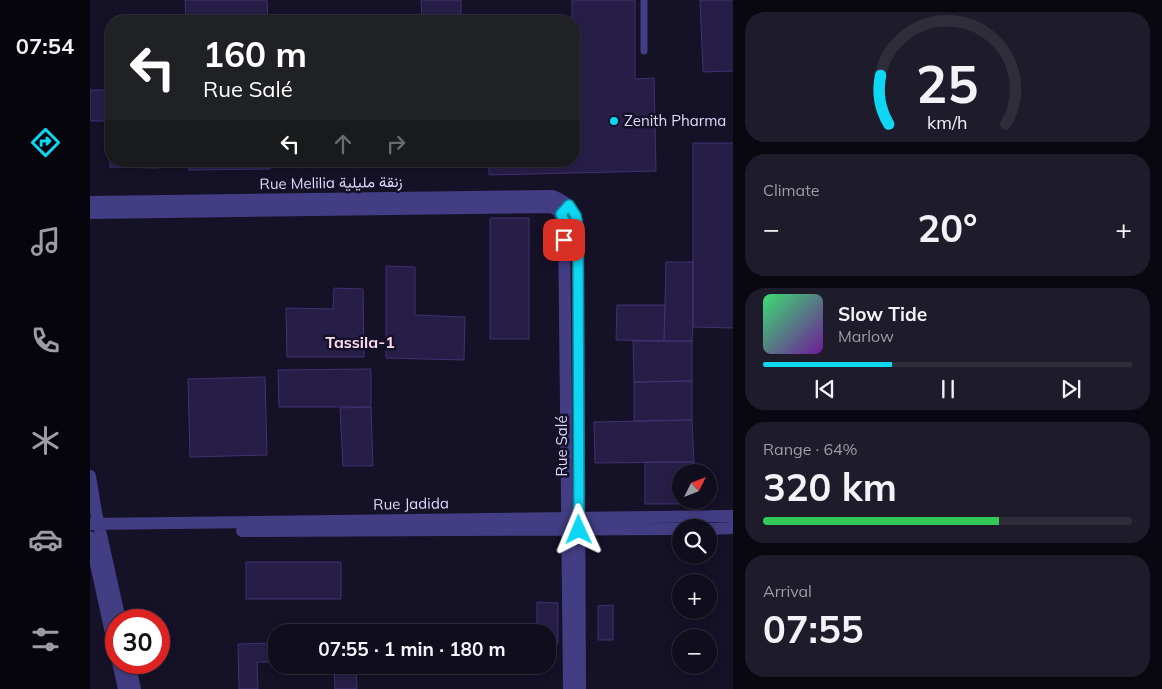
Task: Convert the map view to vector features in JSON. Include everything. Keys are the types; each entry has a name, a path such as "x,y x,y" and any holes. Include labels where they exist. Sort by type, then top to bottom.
{"street":[{"name":"Rue Melilia زنقة مليلية","path":"90,202 553,196 565,210"},
{"name":"Rue Melilia زنقة مليلية","path":"90,213 552,207 565,210"},
{"name":"Rue Salé","path":"565,210 576,216 578,229 569,689"},
{"path":"90,476 94,530 108,609"},
{"name":"Rue Jadida","path":"94,530 573,524 733,516"},
{"name":"Rue Salé","path":"573,524 580,689"},
{"name":"Rue Jadida","path":"573,524 672,529"},
{"path":"717,529 733,528"},
{"path":"94,530 117,609"},
{"path":"121,674 124,689"},
{"path":"132,674 135,689"}],"lane":[{"path":"644,0 644,51"}],"building":[{"path":"185,0 267,0 268,15 186,15"},
{"path":"421,0 461,0 461,15 422,15"},
{"name":"Zenith Pharma","path":"572,0 635,0 635,79 654,78 656,171 489,175 489,167 580,167 580,15 572,15"},
{"path":"700,0 733,0 733,71 703,72"},
{"path":"90,90 105,90 105,121 90,121"},
{"path":"693,143 733,143 733,328 693,327"},
{"path":"110,167 158,167 158,168"},
{"path":"189,167 270,167 270,169 189,170"},
{"path":"490,218 529,218 529,339 490,339"},
{"path":"666,262 693,262 692,341 664,341"},
{"path":"386,266 415,267 415,315 465,317 464,360 386,358"},
{"path":"334,288 363,289 364,357 287,357 286,308 333,309"},
{"path":"617,305 665,305 664,341 616,340"},
{"path":"633,341 692,341 692,381 634,382"},
{"path":"371,369 371,407 279,407 278,370"},
{"path":"265,377 267,455 190,457 188,379"},
{"path":"692,381 692,420 634,421 634,382"},
{"path":"371,407 373,466 343,466 340,408"},
{"path":"692,420 694,462 595,463 594,422"},
{"path":"645,462 694,462 694,464 672,464 672,504 645,504"},
{"path":"246,562 341,562 341,599 246,599"},
{"path":"537,602 558,603 558,643 556,643 556,624 537,624"},
{"path":"613,605 613,640 598,640 598,606"},
{"path":"268,643 268,662 257,662 258,689 239,689 238,644"},
{"path":"334,674 356,674 357,689 335,689"}],"place":[{"name":"Zenith Pharma","path":"614,121"}],"district":[{"name":"Tassila-1","path":"360,342"}],"route":[{"path":"564,240 564,220 561,214 569,205 578,222 579,530"}]}
